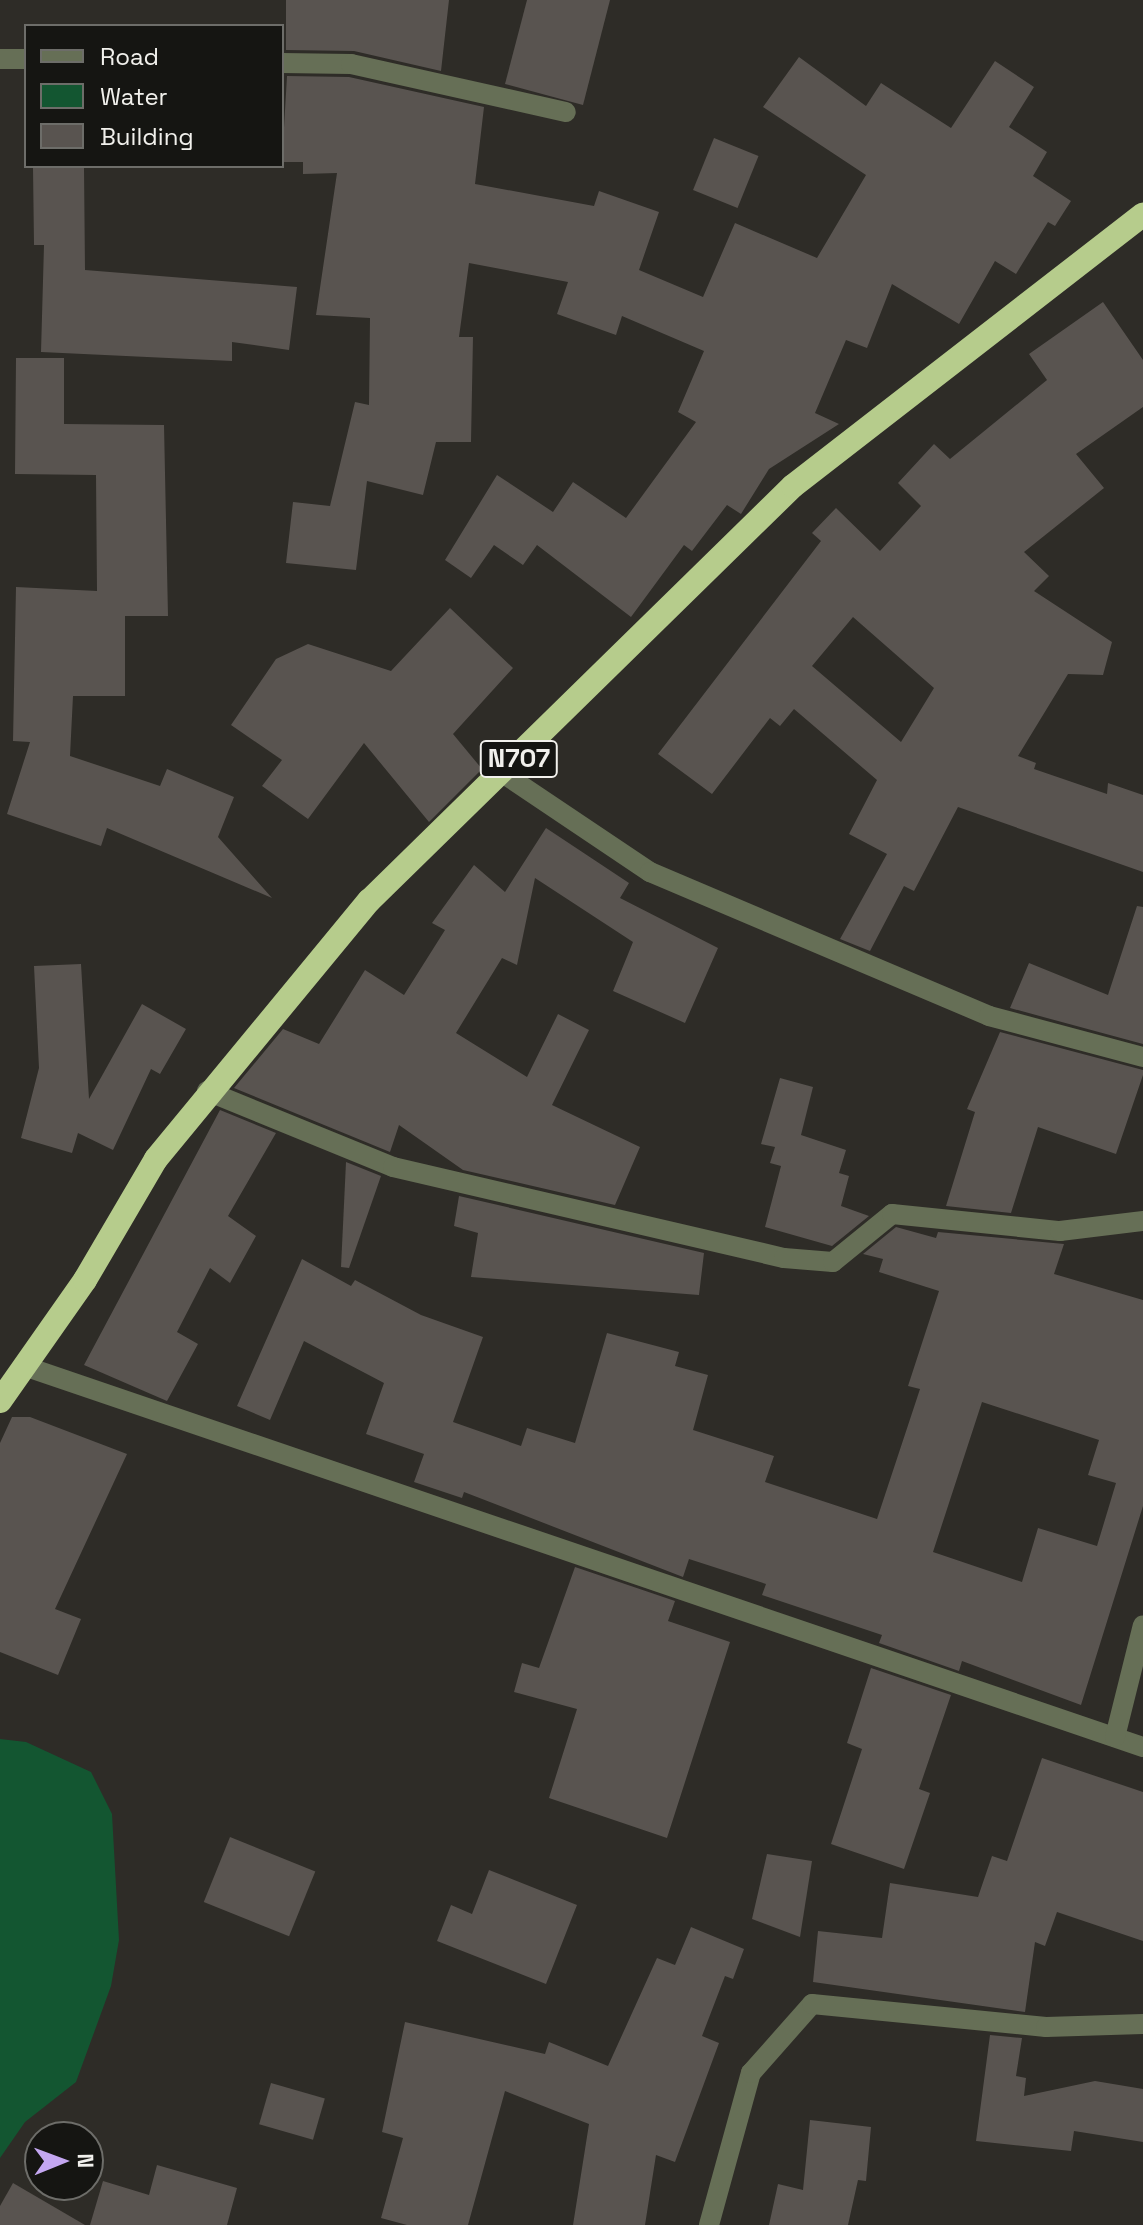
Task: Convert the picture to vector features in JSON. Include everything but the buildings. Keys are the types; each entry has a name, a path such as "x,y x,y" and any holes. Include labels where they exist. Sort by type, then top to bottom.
{"highway":[{"name":"N707","path":"0,1401 85,1280 156,1159 207,1091 369,901 504,774 793,486 1143,215"}],"street":[{"path":"0,59 24,59"},
{"path":"284,63 351,64 566,112"},
{"path":"504,774 650,872 989,1016 1143,1057"},
{"path":"207,1091 393,1167 784,1258 833,1262 892,1214 1060,1231 1143,1221"},
{"path":"24,1366 1143,1747"},
{"path":"1115,1737 1143,1625"},
{"path":"709,2225 751,2073 812,2004 1046,2027 1143,2024"}],"water":[{"path":"0,1739 26,1742 91,1772 112,1814 119,1940 111,1986 76,2082 24,2121 0,2158"}]}
